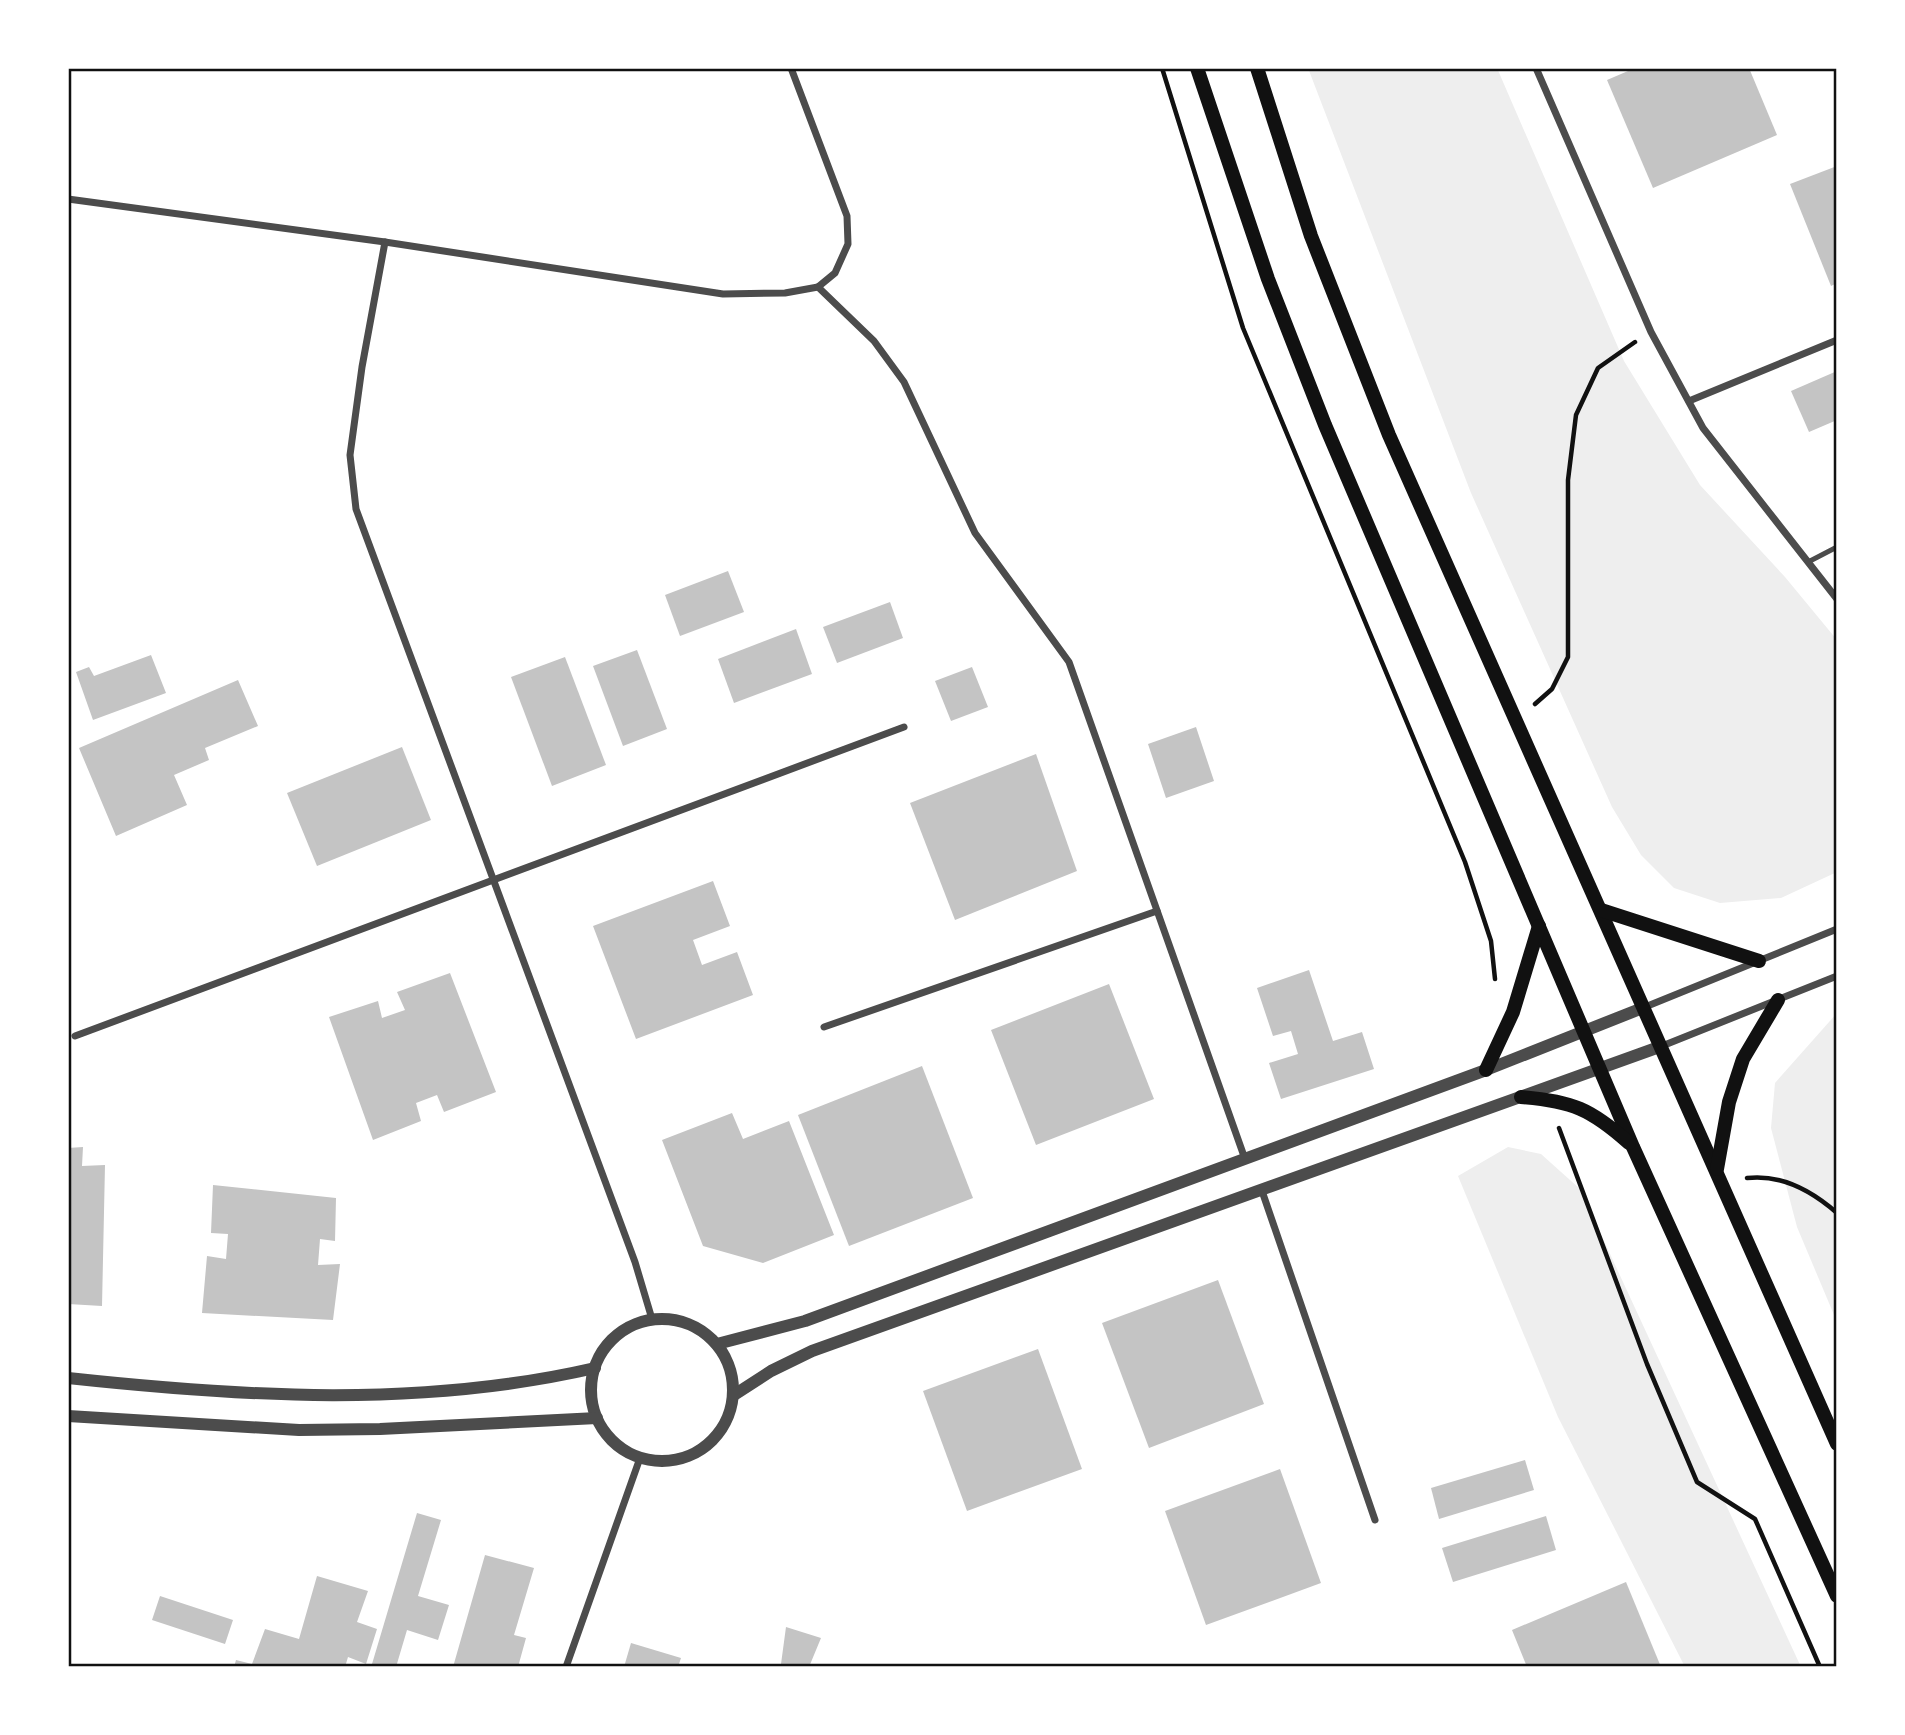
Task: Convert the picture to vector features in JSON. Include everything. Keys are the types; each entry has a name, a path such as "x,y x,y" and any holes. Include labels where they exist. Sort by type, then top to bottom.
{"main road":[{"path":"1197,68 1268,279 1325,425 1633,1147 1837,1595"},
{"path":"1257,68 1311,236 1389,435 1837,1444"},
{"path":"1601,909 1759,961"},
{"path":"1486,1070 1513,1012 1539,926"},
{"path":"1719,1175 1729,1102 1743,1059 1778,1000"},
{"path":"1521,1097 1555,1100 1599,1116 1633,1147"}],"street":[{"path":"68,199 385,242 723,294 785,293 818,287 835,273 848,244 847,216 791,68"},
{"path":"1536,68 1651,332 1703,428 1810,561 1837,599"},
{"path":"385,242 362,367 350,455 356,509 635,1262 652,1319"},
{"path":"818,287 874,341 904,382 975,533 1069,662 1245,1159"},
{"path":"1689,401 1837,340"},
{"path":"75,1036 904,727"},
{"path":"824,1027 1157,911"},
{"path":"717,1344 805,1321 1486,1070 1837,929"},
{"path":"733,1395 771,1371 812,1351 1662,1046 1837,976"},
{"path":"1262,1191 1375,1520"},
{"path":"652,1319 681,1321 695,1326 717,1344 730,1368 733,1395 730,1413 722,1430 702,1449 677,1460 640,1458 614,1443 597,1419 591,1393 595,1368 601,1353 623,1330 652,1319"},
{"path":"68,1378 159,1388 376,1396 491,1388 595,1368"},
{"path":"68,1416 299,1430 597,1419"},
{"path":"566,1667 640,1458"}],"lane":[{"path":"1810,561 1837,547"}],"path":[{"path":"1162,68 1243,328 1465,862 1490,941 1497,995 1513,1012"},
{"path":"1516,720 1552,689 1568,657 1568,480 1576,415 1598,368 1651,332"},
{"path":"1558,1128 1647,1364 1697,1482 1755,1519 1820,1667"},
{"path":"1719,1175 1763,1176 1813,1192 1837,1213"}],"shaded area":[{"path":"1308,68 1497,68 1624,361 1700,485 1785,577 1837,640 1837,872 1781,898 1720,903 1674,888 1641,855 1612,807 1471,493"},
{"path":"1837,1013 1837,1322 1797,1227 1771,1128 1775,1083"},
{"path":"1508,1147 1541,1154 1580,1189 1801,1667 1685,1667 1558,1417 1458,1176"}],"building":[{"path":"1635,68 1749,68 1777,135 1653,188 1607,80"},
{"path":"1837,166 1837,283 1831,286 1790,184"},
{"path":"1837,371 1837,420 1809,432 1791,391"},
{"path":"728,571 744,612 680,636 665,595"},
{"path":"890,602 903,638 837,663 823,627"},
{"path":"796,629 812,674 734,703 718,659"},
{"path":"637,650 667,729 623,746 593,666"},
{"path":"151,655 166,693 93,720 76,672 89,667 94,676"},
{"path":"565,657 606,765 552,786 511,677"},
{"path":"972,667 988,707 951,721 935,681"},
{"path":"238,680 258,726 205,748 209,760 174,775 187,805 116,836 79,748"},
{"path":"1196,727 1214,781 1166,798 1148,744"},
{"path":"402,747 431,820 317,866 287,793"},
{"path":"1036,754 1077,871 955,920 910,803"},
{"path":"713,881 730,926 693,940 702,965 737,952 753,995 636,1039 593,926"},
{"path":"1309,970 1333,1041 1362,1032 1374,1069 1281,1099 1269,1063 1298,1054 1291,1031 1273,1036 1257,988"},
{"path":"450,973 496,1092 444,1112 437,1095 416,1103 421,1121 373,1140 329,1017 378,1001 382,1018 405,1010 397,992"},
{"path":"1109,984 1154,1099 1036,1145 991,1030"},
{"path":"922,1066 973,1198 849,1246 798,1115"},
{"path":"732,1113 743,1139 789,1121 834,1235 763,1263 703,1246 662,1140"},
{"path":"83,1147 82,1166 105,1165 102,1306 68,1304 68,1148"},
{"path":"213,1185 336,1198 335,1241 320,1239 318,1265 340,1264 333,1320 202,1313 207,1256 226,1259 228,1234 211,1233"},
{"path":"1218,1280 1264,1404 1149,1448 1102,1323"},
{"path":"1038,1349 1082,1469 967,1511 923,1391"},
{"path":"1525,1460 1534,1490 1439,1519 1431,1488"},
{"path":"1280,1469 1321,1583 1206,1625 1165,1511"},
{"path":"417,1513 441,1520 418,1596 449,1605 438,1640 407,1630 396,1667 382,1667 372,1664"},
{"path":"1546,1516 1556,1550 1453,1582 1442,1548"},
{"path":"485,1555 534,1568 514,1635 526,1638 518,1667 453,1667"},
{"path":"317,1576 368,1591 357,1622 377,1629 366,1664 348,1657 345,1667 234,1667 236,1660 252,1664 265,1629 299,1639"},
{"path":"1626,1582 1661,1667 1527,1667 1512,1630"},
{"path":"160,1596 233,1620 225,1644 152,1620"},
{"path":"786,1627 821,1638 809,1667 769,1667 769,1664 781,1664"},
{"path":"631,1643 681,1658 678,1667 624,1667"}]}
